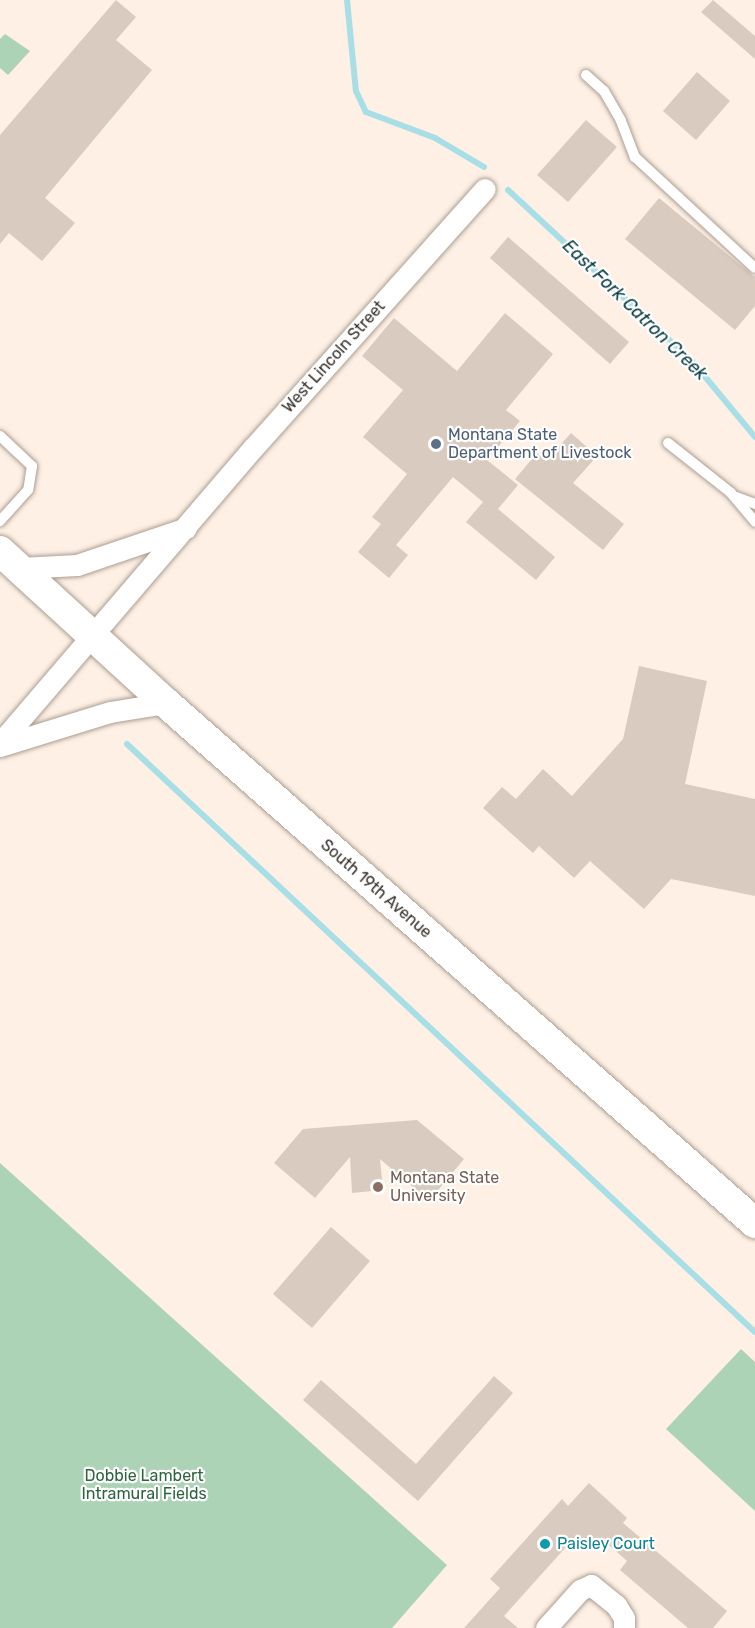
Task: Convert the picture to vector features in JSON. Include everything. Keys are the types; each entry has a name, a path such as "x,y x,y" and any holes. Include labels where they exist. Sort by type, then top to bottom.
{"main road":[{"name":"South 19th Avenue","path":"10,560 95,635 166,704 755,1223"}],"street":[{"name":"West Lincoln Street","path":"0,745 485,189"},
{"path":"10,560 77,565 187,528"},
{"name":"West Lincoln Street","path":"0,745 110,712 166,704"},
{"path":"546,1628 580,1590 591,1585 616,1605 624,1618 624,1628"}],"lane":[{"path":"586,75 610,101 634,157 755,268"},
{"path":"0,436 32,466 28,490 0,521"},
{"path":"668,443 731,493 755,522"},
{"path":"731,493 755,504"}],"green space":[{"path":"5,34 30,51 8,75 0,68 0,39"},
{"name":"Dobbie Lambert Intramural Fields","path":"0,1163 447,1565 392,1628 0,1628"},
{"path":"741,1349 755,1362 755,1511 666,1429"}],"building":[{"path":"116,0 136,17 116,40 152,70 45,198 75,223 42,261 9,233 0,244 0,135"},
{"path":"713,0 755,36 755,59 701,12"},
{"path":"697,72 730,101 696,140 663,111"},
{"path":"586,120 617,147 568,202 537,175"},
{"path":"659,198 755,277 755,306 735,330 625,239"},
{"path":"508,237 629,342 610,364 490,258"},
{"name":"Montana State Department of Livestock","path":"505,313 553,354 506,410 520,421 487,460 518,485 498,509 555,557 536,580 466,522 483,502 453,477 396,545 408,555 389,578 358,552 381,524 372,517 407,474 363,437 403,390 362,356 394,318 457,371"},
{"path":"571,433 597,456 573,483 624,524 603,550 515,479 537,453 546,461"},
{"path":"639,666 707,681 685,784 755,799 755,896 671,879 644,909 590,861 574,878 539,846 533,853 483,808 502,787 516,799 543,769 572,796 623,739"},
{"path":"417,1120 464,1159 429,1201 380,1159 383,1190 352,1193 350,1157 315,1198 274,1163 303,1129"},
{"path":"331,1227 370,1261 312,1328 273,1294"},
{"path":"494,1376 513,1393 418,1501 303,1400 321,1380 416,1464"},
{"path":"589,1483 627,1518 623,1523 727,1611 713,1628 688,1628 620,1570 627,1561 602,1539 591,1551 575,1537 504,1616 518,1628 464,1628 500,1588 490,1579 562,1499 568,1506"}],"waterway":[{"name":"East Fork Catron Creek","path":"347,0 356,91 366,112 435,138 484,167"},
{"name":"East Fork Catron Creek","path":"508,190 692,361 755,437"},
{"path":"127,744 755,1332"}],"place":[{"name":"Montana State Department of Livestock","path":"436,444"},
{"name":"Montana State University","path":"378,1187"},
{"name":"Paisley Court","path":"545,1544"}]}
